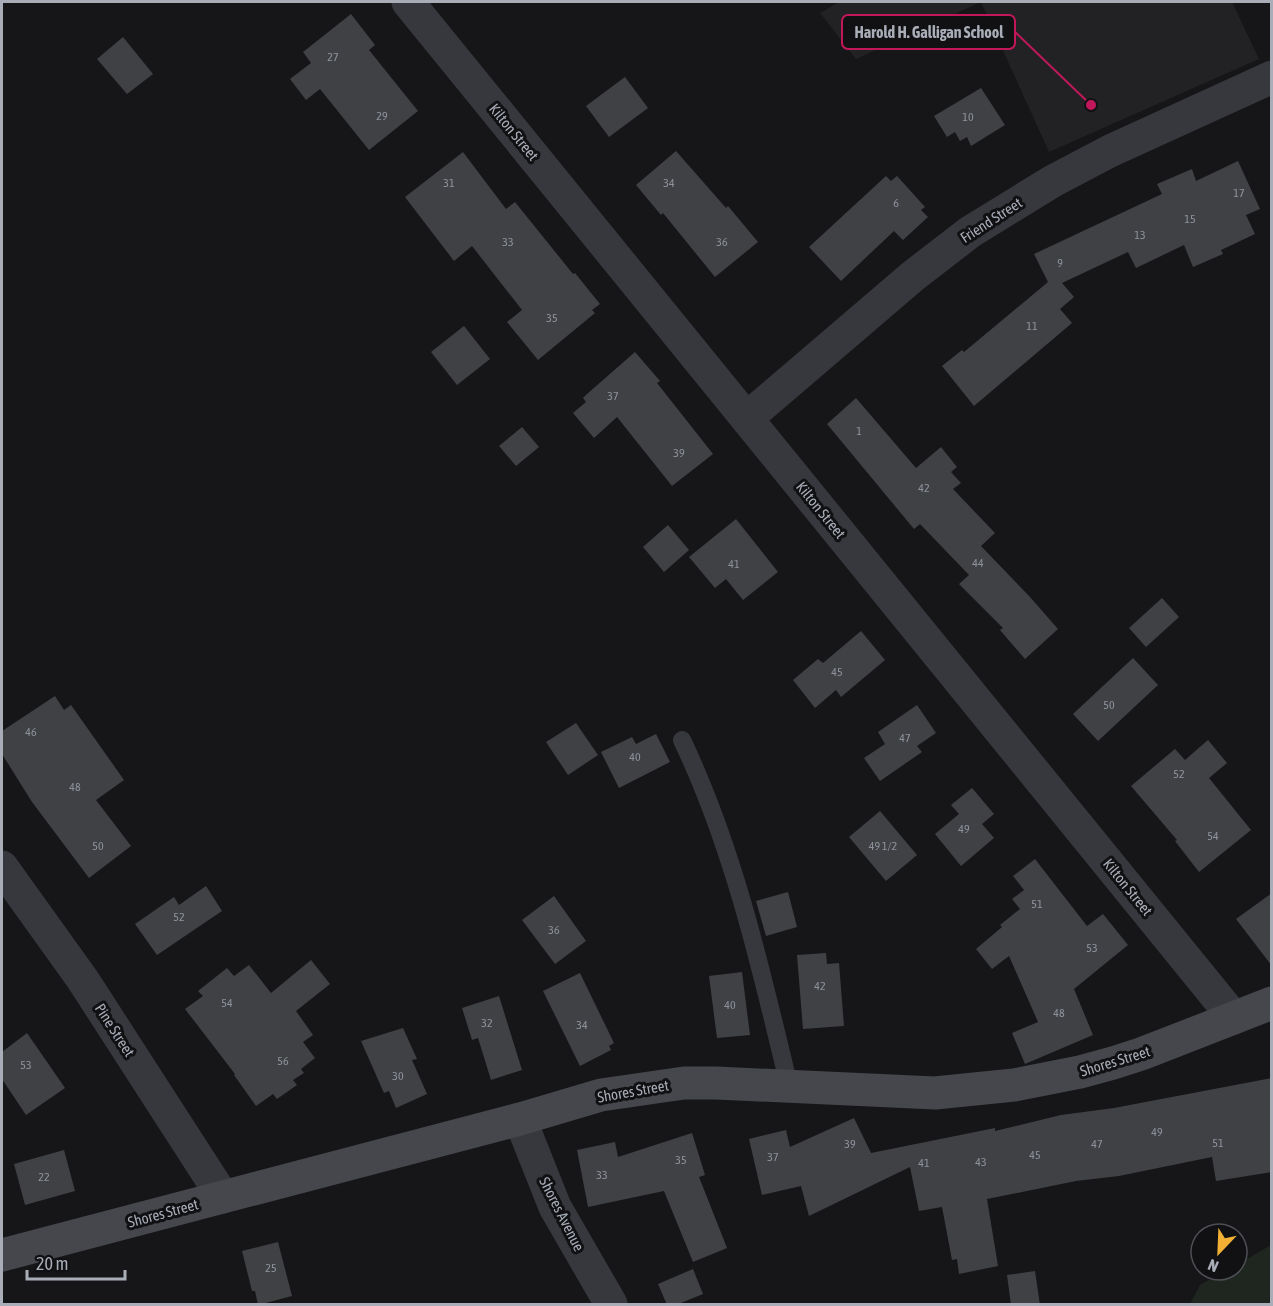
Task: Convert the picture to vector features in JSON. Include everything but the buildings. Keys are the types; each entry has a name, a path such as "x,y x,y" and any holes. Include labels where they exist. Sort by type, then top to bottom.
{"street":[{"name":"Kilton Street","path":"408,2 1234,1018"},
{"name":"Friend Street","path":"747,418 919,271 979,226 1053,181 1110,151 1272,77"},
{"name":"Pine Street","path":"2,867 83,980 223,1197"},
{"name":"Shores Street","path":"2,1255 520,1119 601,1095 665,1085 716,1083 935,1093 1014,1085 1080,1072 1142,1054 1272,1003"},
{"name":"Shores Avenue","path":"520,1119 555,1207 611,1305"}],"lane":[{"path":"682,740 703,784 746,917 789,1086"}],"shaded area":[{"path":"839,2 981,2 856,59 820,13"},
{"path":"981,2 1232,2 1259,59 1049,152"},
{"path":"1271,1245 1271,1304 1190,1304 1200,1285 1205,1282 1249,1282 1249,1258"}],"place":[{"name":"Harold H. Galligan School","path":"1091,105"}]}
